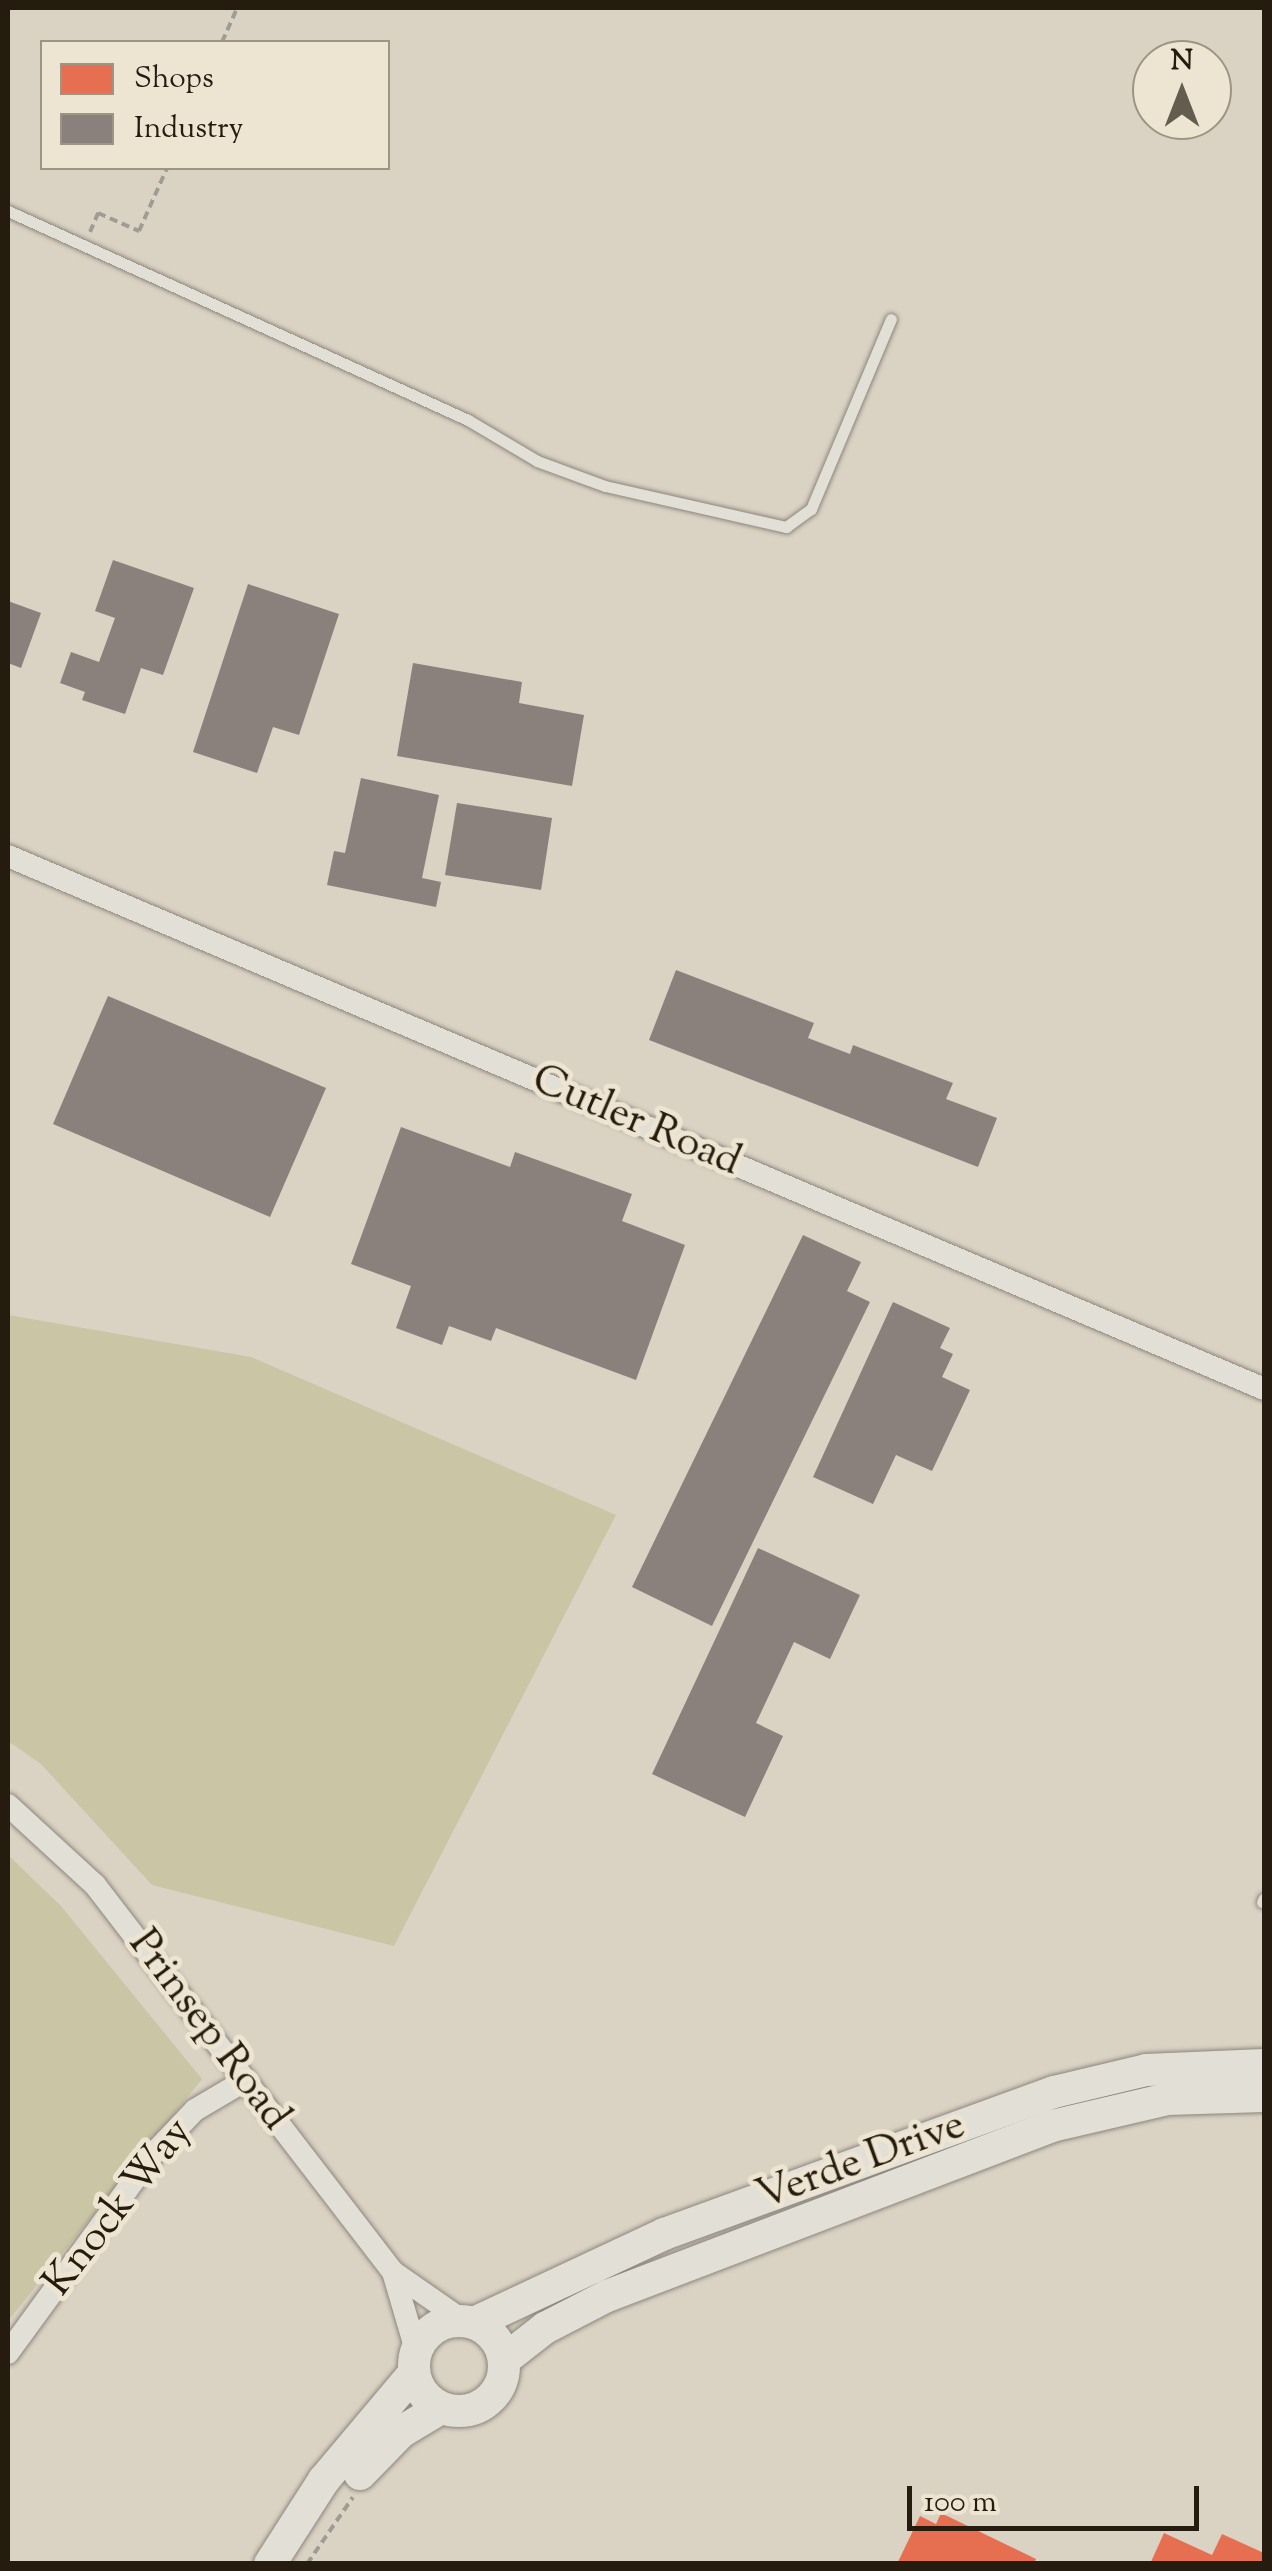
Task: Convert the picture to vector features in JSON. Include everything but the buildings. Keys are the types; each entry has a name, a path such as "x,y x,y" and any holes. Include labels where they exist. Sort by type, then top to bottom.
{"main road":[{"name":"Verde Drive","path":"468,2322 680,2228 1054,2092 1146,2070 1264,2065"},
{"name":"Verde Drive","path":"513,2365 545,2328 607,2296 1052,2126 1167,2099 1264,2096"},
{"path":"270,2564 324,2480 415,2362 439,2324 468,2322 494,2337 513,2365 486,2403 446,2416 372,2461 292,2564"},
{"path":"415,2362 423,2394 446,2416"}],"street":[{"name":"Cutler Road","path":"8,856 1264,1389"},
{"name":"Prinsep Road","path":"8,1806 96,1885 393,2272 468,2322"},
{"name":"Knock Way","path":"8,2353 154,2153 195,2110 246,2080"},
{"name":"Prinsep Road","path":"393,2272 415,2362"}],"lane":[{"path":"8,211 468,420 536,462 604,486 786,527 811,509 891,319"}],"path":[{"path":"223,40 237,8"},
{"path":"84,245 98,213 139,230 166,170"},
{"path":"446,2416 499,2411 513,2365"}],"shaded area":[{"path":"8,1315 251,1357 616,1515 394,1946 152,1885 41,1764 8,1741"},
{"path":"8,1855 61,1906 202,2079 8,2321"}]}
